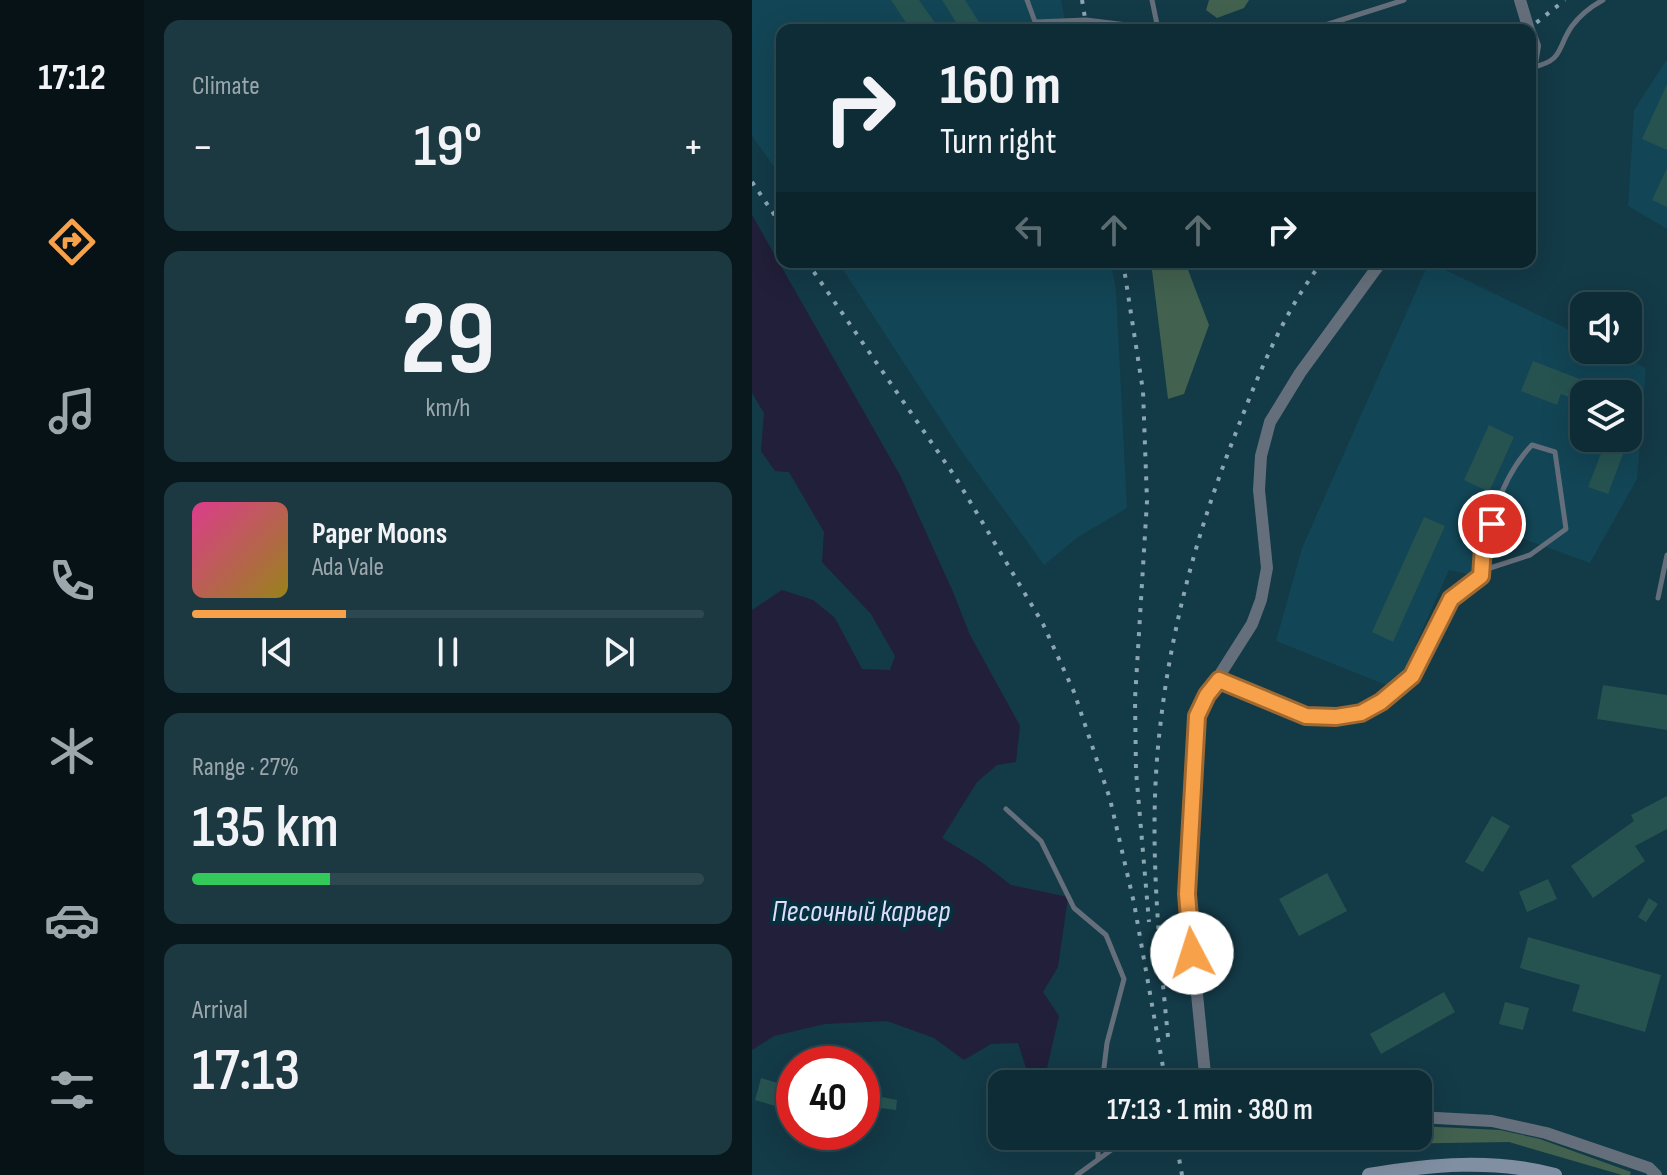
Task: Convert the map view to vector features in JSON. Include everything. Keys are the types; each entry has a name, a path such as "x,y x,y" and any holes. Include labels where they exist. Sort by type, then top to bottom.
{"main road":[{"path":"1369,1175 1410,1168 1468,1164 1528,1168 1555,1175"}],"street":[{"path":"1520,0 1527,24"},
{"path":"1205,1070 1187,894 1197,716 1252,624 1261,600 1267,568 1259,490 1261,456 1270,422 1300,373 1377,268"},
{"path":"1432,1118 1492,1121 1546,1133 1649,1168 1656,1175"}],"lane":[{"path":"1027,0 1036,22 1086,20 1118,24"},
{"path":"1152,0 1157,24"},
{"path":"1329,24 1404,0"},
{"path":"1536,69 1558,56 1570,29 1587,9 1603,0"},
{"path":"1219,680 1306,716 1336,717 1361,713 1381,702 1412,676 1451,599 1481,576 1490,568 1530,555 1566,529 1555,452 1532,445 1517,460 1483,548 1481,576"},
{"path":"1658,598 1667,555"},
{"path":"1006,809 1041,841 1074,908 1106,935 1124,979 1107,1043 1104,1070"},
{"path":"1098,1150 1098,1159"},
{"path":"1077,1175 1111,1150"}],"shaded area":[{"path":"752,0 1061,0 1066,24 776,24 776,169 752,136"},
{"path":"1667,59 1667,229 1628,206 1634,110"},
{"path":"842,268 1112,268 1116,291 1127,508 1078,537 1044,565 960,449"},
{"path":"1426,268 1441,268 1570,330 1570,364 1638,364 1646,368 1642,417 1642,380 1570,380 1570,452 1639,452 1637,479 1590,563 1505,532 1481,577 1449,570 1396,689 1276,641 1302,548"}],"green space":[{"path":"1209,0 1249,0 1244,8 1217,18 1206,10"},
{"path":"1152,268 1187,268 1209,325 1184,394 1168,399"},
{"path":"1432,1127 1500,1130 1540,1139 1631,1172 1630,1175 1622,1175 1509,1142 1432,1143"}],"water":[{"name":"Песочный карьер","path":"752,215 776,257 776,268 782,268 901,477 970,635 1020,726 1016,762 997,765 977,782 942,838 1011,885 1068,897 1058,967 1043,992 1059,1016 1047,1068 1027,1070 1018,1043 991,1044 964,1060 934,1038 887,1021 825,1024 774,1036 752,1050 752,610 782,590 813,600 835,618 862,669 890,670 895,656 871,614 822,562 824,532 789,472 775,471 761,451 764,413 752,393"}],"building":[{"path":"891,0 919,0 936,24 907,24"},
{"path":"942,0 965,0 980,24 957,24"},
{"path":"1667,84 1667,150 1642,139"},
{"path":"1667,168 1667,207 1652,200"},
{"path":"1533,361 1582,380 1570,380 1570,398 1561,394 1557,405 1521,391"},
{"path":"1489,425 1514,437 1489,492 1464,480"},
{"path":"1602,452 1624,452 1608,494 1588,487"},
{"path":"1424,517 1445,526 1393,642 1372,632"},
{"path":"1603,685 1667,695 1667,730 1597,719"},
{"path":"1667,796 1667,829 1635,846 1645,861 1593,898 1571,866 1634,821 1631,815"},
{"path":"1492,816 1510,826 1483,872 1465,862"},
{"path":"1327,873 1347,911 1299,936 1279,899"},
{"path":"1548,879 1557,899 1527,912 1519,892"},
{"path":"1649,898 1658,904 1646,922 1638,917"},
{"path":"1528,937 1661,975 1645,1032 1572,1011 1580,985 1520,968"},
{"path":"1444,992 1455,1012 1381,1054 1370,1034"},
{"path":"1505,1002 1529,1008 1523,1030 1499,1024"},
{"path":"761,1078 776,1082 775,1106 755,1100"},
{"path":"882,1097 897,1100 896,1110 880,1108"}],"railway":[{"path":"1082,0 1086,24"},
{"path":"1535,24 1565,0"},
{"path":"752,182 776,217"},
{"path":"811,268 956,478 1043,624 1074,692 1110,799 1134,903 1164,1070"},
{"path":"1124,268 1143,391 1147,501 1135,699 1136,771 1149,922"},
{"path":"1168,1037 1158,921 1155,805 1156,766 1171,653 1198,542 1235,435 1283,323 1318,268"},
{"path":"1178,1150 1182,1175"}],"route":[{"path":"1192,953 1187,894 1197,716 1207,695 1219,680 1306,716 1336,717 1361,713 1381,702 1412,676 1451,599 1481,576 1483,548 1492,524"}]}
